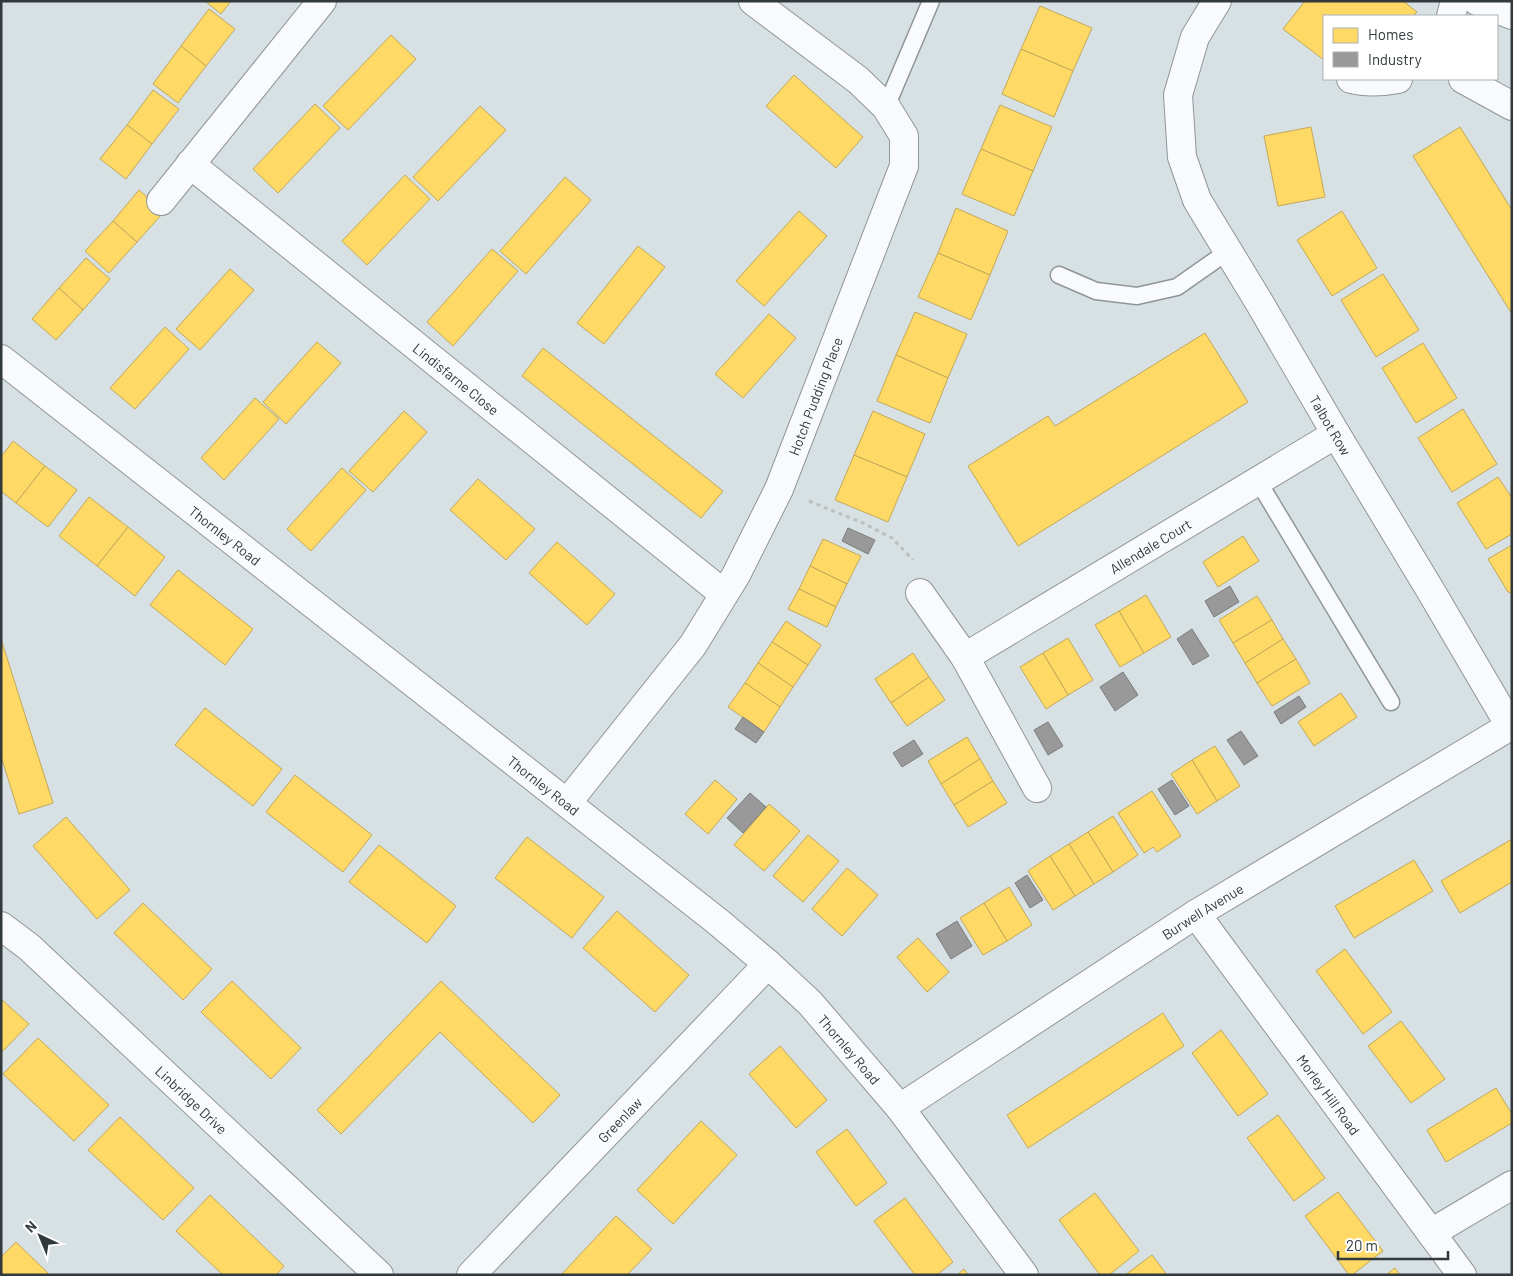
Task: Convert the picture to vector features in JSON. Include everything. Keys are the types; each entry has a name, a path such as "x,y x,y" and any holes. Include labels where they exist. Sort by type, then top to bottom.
{"street":[{"path":"161,200 322,1"},
{"name":"Hotch Pudding Place","path":"567,803 693,645 736,575 779,488 904,166 904,136 886,107 858,80 754,1"},
{"name":"Talbot Row","path":"1217,1 1195,37 1178,95 1182,157 1196,200 1259,302 1511,725"},
{"path":"1451,15 1455,1"},
{"path":"1477,1 1512,15"},
{"path":"1354,80 1361,82 1393,80"},
{"path":"1465,80 1512,106"},
{"name":"Lindisfarne Close","path":"190,164 724,594"},
{"name":"Thornley Road","path":"1,359 717,921 768,964 810,1003 900,1108 1024,1275"},
{"name":"Allendale Court","path":"965,657 1336,434"},
{"path":"920,593 965,657 1037,788"},
{"name":"Burwell Avenue","path":"900,1108 1196,914 1511,725"},
{"name":"Morley Hill Road","path":"1196,914 1462,1275"},
{"name":"Linbridge Drive","path":"1,926 29,947 379,1275"},
{"name":"Greenlaw","path":"471,1275 768,964"},
{"path":"1431,1233 1512,1185"}],"lane":[{"path":"886,107 931,1"},
{"path":"1059,275 1096,290 1137,296 1177,287 1227,252"},
{"path":"1258,482 1391,702"}],"path":[{"path":"779,488 863,523 892,538 917,564 922,577 920,593"}],"building: Homes":[{"path":"205,1 231,1 221,14"},
{"path":"1305,1 1403,1 1417,12 1414,15 1323,15 1323,59 1283,29"},
{"path":"1040,6 1092,28 1073,71 1021,49"},
{"path":"209,9 235,29 206,66 181,46"},
{"path":"391,35 416,59 348,130 323,106"},
{"path":"181,46 206,66 178,103 153,84"},
{"path":"1021,49 1073,71 1054,117 1002,94"},
{"path":"794,75 863,137 836,168 766,106"},
{"path":"153,90 179,109 152,144 127,125"},
{"path":"315,104 340,128 278,193 253,169"},
{"path":"1000,105 1052,127 1033,171 981,149"},
{"path":"480,106 506,130 438,201 413,177"},
{"path":"127,125 152,144 126,179 100,159"},
{"path":"1311,127 1325,197 1278,206 1264,136"},
{"path":"1460,127 1512,210 1512,314 1413,156"},
{"path":"981,149 1033,171 1014,216 962,194"},
{"path":"405,175 430,199 367,265 342,241"},
{"path":"565,177 591,200 526,274 500,251"},
{"path":"139,190 164,212 137,242 113,221"},
{"path":"956,208 1008,231 990,275 938,253"},
{"path":"799,211 827,236 764,306 736,281"},
{"path":"1342,211 1377,268 1332,296 1297,240"},
{"path":"113,221 137,242 109,273 85,251"},
{"path":"638,246 665,267 604,344 577,323"},
{"path":"492,249 518,271 453,346 427,322"},
{"path":"938,253 990,275 971,320 918,297"},
{"path":"86,258 110,279 83,310 59,288"},
{"path":"230,269 254,290 200,350 176,329"},
{"path":"1383,274 1419,330 1376,357 1341,300"},
{"path":"59,288 83,310 56,340 32,319"},
{"path":"915,312 967,334 948,378 896,355"},
{"path":"769,314 796,338 743,398 715,374"},
{"path":"165,327 189,349 135,409 110,388"},
{"path":"1205,333 1248,402 1018,546 968,466 1048,416 1055,426"},
{"path":"317,342 341,363 286,424 263,402"},
{"path":"1423,343 1457,398 1416,423 1382,368"},
{"path":"543,348 723,491 701,518 522,376"},
{"path":"896,355 948,378 930,423 877,401"},
{"path":"255,398 279,419 224,480 201,458"},
{"path":"1463,409 1497,464 1452,492 1418,438"},
{"path":"404,411 427,432 373,492 349,471"},
{"path":"873,411 925,434 907,477 854,455"},
{"path":"13,441 45,466 16,503 1,491 1,457"},
{"path":"854,455 907,477 888,522 835,500"},
{"path":"45,466 77,490 48,527 16,503"},
{"path":"342,468 366,490 311,551 287,529"},
{"path":"1498,477 1512,498 1512,534 1486,549 1457,503"},
{"path":"478,479 535,529 506,560 450,510"},
{"path":"89,497 128,527 97,566 59,536"},
{"path":"128,527 165,557 135,596 97,566"},
{"path":"1243,536 1259,561 1218,587 1203,562"},
{"path":"823,539 861,556 847,584 810,566"},
{"path":"557,542 615,594 587,625 529,573"},
{"path":"1512,545 1512,593 1508,592 1488,559"},
{"path":"810,566 847,584 836,607 799,589"},
{"path":"178,570 253,629 225,665 150,605"},
{"path":"799,589 836,607 827,627 788,609"},
{"path":"1146,595 1171,637 1144,653 1119,611"},
{"path":"1257,596 1272,620 1233,643 1219,620"},
{"path":"1119,611 1144,653 1120,667 1095,625"},
{"path":"1272,620 1283,639 1245,663 1233,643"},
{"path":"786,621 821,645 808,665 772,642"},
{"path":"1068,638 1093,680 1068,695 1043,653"},
{"path":"1,639 53,803 19,814 1,756"},
{"path":"1283,639 1296,659 1257,683 1245,663"},
{"path":"772,642 808,665 793,687 758,663"},
{"path":"913,653 929,677 891,703 875,679"},
{"path":"1043,653 1068,695 1046,709 1020,667"},
{"path":"1296,659 1310,683 1272,706 1257,683"},
{"path":"758,663 793,687 780,707 745,683"},
{"path":"929,677 945,700 907,726 891,703"},
{"path":"745,683 780,707 764,732 728,707"},
{"path":"1341,693 1357,717 1314,746 1298,722"},
{"path":"205,708 282,769 253,806 175,745"},
{"path":"967,737 980,759 941,784 928,761"},
{"path":"1215,746 1240,786 1217,801 1192,760"},
{"path":"980,759 993,781 954,805 941,784"},
{"path":"1192,760 1217,801 1197,814 1171,774"},
{"path":"295,775 372,835 343,872 266,812"},
{"path":"715,780 737,799 708,834 685,814"},
{"path":"993,781 1007,803 968,827 954,805"},
{"path":"1152,791 1181,836 1157,852 1153,847 1144,853 1118,813"},
{"path":"769,804 800,831 764,871 734,845"},
{"path":"1113,816 1138,855 1113,872 1088,832"},
{"path":"66,817 130,890 97,919 33,846"},
{"path":"1088,832 1113,872 1094,884 1069,844"},
{"path":"808,835 839,861 803,902 773,876"},
{"path":"527,837 604,897 572,938 495,878"},
{"path":"1512,839 1512,882 1460,913 1441,881"},
{"path":"1069,844 1094,884 1075,896 1050,856"},
{"path":"379,845 456,906 427,943 349,882"},
{"path":"1050,856 1075,896 1053,910 1028,871"},
{"path":"1414,860 1433,891 1354,938 1335,906"},
{"path":"847,868 878,895 842,936 812,909"},
{"path":"1009,887 1032,925 1007,941 984,903"},
{"path":"143,903 212,969 183,1000 114,933"},
{"path":"984,903 1007,941 983,955 960,918"},
{"path":"617,911 689,975 655,1012 583,948"},
{"path":"918,938 949,972 927,992 897,957"},
{"path":"1345,949 1392,1012 1363,1034 1316,971"},
{"path":"232,981 301,1048 271,1079 201,1012"},
{"path":"441,981 560,1095 533,1123 440,1032 341,1134 317,1110"},
{"path":"1,999 29,1024 1,1053"},
{"path":"1163,1013 1184,1046 1028,1148 1007,1115"},
{"path":"1401,1021 1445,1079 1411,1103 1368,1046"},
{"path":"1221,1030 1268,1094 1238,1116 1192,1053"},
{"path":"38,1038 109,1105 74,1141 3,1074"},
{"path":"780,1046 827,1100 796,1128 749,1074"},
{"path":"1496,1088 1512,1114 1512,1123 1446,1162 1427,1130"},
{"path":"1278,1115 1325,1178 1294,1201 1247,1138"},
{"path":"120,1117 194,1188 163,1220 88,1150"},
{"path":"701,1121 737,1155 673,1224 637,1190"},
{"path":"847,1129 887,1183 856,1206 816,1152"},
{"path":"1338,1192 1383,1251 1352,1275 1349,1275 1305,1216"},
{"path":"1095,1193 1139,1251 1109,1275 1100,1275 1059,1220"},
{"path":"210,1195 284,1266 276,1275 223,1275 176,1231"},
{"path":"905,1198 953,1262 937,1275 915,1275 874,1221"},
{"path":"616,1216 652,1249 627,1275 561,1275"},
{"path":"16,1242 50,1275 1,1275 1,1257"},
{"path":"1152,1255 1167,1275 1125,1275"},
{"path":"1395,1268 1400,1275 1386,1275"},
{"path":"964,1269 968,1275 957,1275"}],"building: Industry":[{"path":"848,528 875,540 868,554 842,541"},
{"path":"1230,586 1239,602 1214,617 1205,601"},
{"path":"1192,629 1209,656 1193,665 1177,639"},
{"path":"1123,672 1138,695 1115,711 1100,687"},
{"path":"1299,696 1306,707 1281,724 1274,712"},
{"path":"743,717 764,732 756,743 735,729"},
{"path":"1048,722 1063,746 1048,755 1034,730"},
{"path":"1241,731 1258,756 1244,765 1227,740"},
{"path":"914,740 923,754 902,767 893,753"},
{"path":"1172,780 1189,806 1175,815 1158,789"},
{"path":"750,793 766,807 743,833 727,818"},
{"path":"1027,875 1043,900 1030,908 1015,883"},
{"path":"957,921 972,946 951,959 936,934"}]}
